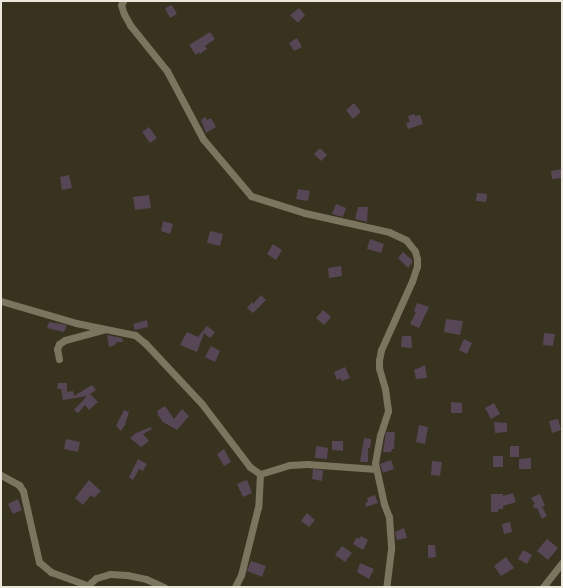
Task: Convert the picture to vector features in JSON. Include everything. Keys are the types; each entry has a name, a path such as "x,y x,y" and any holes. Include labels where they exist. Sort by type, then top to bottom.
{"street":[{"path":"123,1 121,5 130,25 166,71 203,138 252,196 305,213 389,232 406,240 415,251 417,266 412,281 381,350 379,360 379,368 385,389 388,411 380,435 376,469 390,523 391,549 386,587"},
{"path":"1,301 76,323 109,328 135,335 145,343 202,404 250,467 260,474"},
{"path":"59,359 57,349 59,344 65,340 109,328"},
{"path":"260,474 289,465 307,464 376,469"},
{"path":"235,587 241,575 258,507 260,474"},
{"path":"1,475 19,485 23,491 39,562 51,572 86,586 96,578 110,574 127,575 164,587"},
{"path":"543,587 562,563"}],"building":[{"path":"172,5 177,14 170,18 165,8"},
{"path":"299,8 305,15 298,23 290,15"},
{"path":"210,32 215,39 205,46 207,49 196,55 189,45"},
{"path":"297,38 302,47 294,51 289,43"},
{"path":"354,103 361,112 353,119 346,110"},
{"path":"414,114 415,116 420,115 423,124 408,129 406,123 410,122 408,116"},
{"path":"205,117 207,120 211,118 216,127 206,133 201,120"},
{"path":"149,127 157,138 150,143 142,132"},
{"path":"320,148 327,155 321,161 314,154"},
{"path":"562,169 562,178 552,179 551,171"},
{"path":"69,175 72,188 62,190 60,177"},
{"path":"298,189 310,191 308,201 296,199"},
{"path":"477,193 487,194 486,202 476,201"},
{"path":"149,195 151,208 135,210 133,197"},
{"path":"336,204 346,208 343,217 332,214"},
{"path":"358,207 368,207 367,222 355,219"},
{"path":"163,221 173,224 170,234 161,231"},
{"path":"210,231 223,234 220,246 207,243"},
{"path":"370,239 384,244 381,253 367,249"},
{"path":"273,244 282,250 276,260 267,254"},
{"path":"403,252 412,260 412,263 408,268 398,258"},
{"path":"341,266 342,276 329,278 328,268"},
{"path":"261,295 266,300 253,313 247,308"},
{"path":"417,303 429,307 419,328 410,324 416,312 414,311"},
{"path":"323,310 331,317 324,325 316,318"},
{"path":"446,319 463,321 460,335 444,332"},
{"path":"147,320 148,327 135,330 133,324"},
{"path":"49,322 67,325 64,332 47,328"},
{"path":"207,326 215,332 210,338 204,333 197,352 180,345 187,332 198,337"},
{"path":"544,333 555,334 553,346 543,345"},
{"path":"107,335 122,338 123,342 117,342 115,345 109,347"},
{"path":"402,336 411,336 412,348 401,347"},
{"path":"464,339 472,343 467,354 459,350"},
{"path":"211,346 220,351 215,362 205,357"},
{"path":"425,365 427,378 416,379 414,370"},
{"path":"345,367 350,378 342,381 340,378 337,380 334,372"},
{"path":"58,383 67,383 67,392 73,391 74,396 92,385 96,390 90,394 98,402 89,410 85,405 78,413 74,410 87,396 63,400 61,389 57,389"},
{"path":"451,402 462,403 462,413 451,413"},
{"path":"494,403 500,414 491,419 485,408"},
{"path":"165,406 174,419 182,409 189,416 177,430 163,422 158,415 157,411"},
{"path":"124,410 129,412 125,425 121,431 116,426"},
{"path":"558,419 561,430 552,433 549,421"},
{"path":"494,422 507,423 507,432 495,433"},
{"path":"419,425 428,427 425,444 416,442"},
{"path":"151,427 152,429 143,434 149,441 141,447 130,438 136,433"},
{"path":"386,432 395,432 394,449 392,449 391,452 383,452"},
{"path":"364,438 371,439 370,448 368,448 368,462 360,462"},
{"path":"66,439 80,442 78,452 64,449"},
{"path":"332,441 343,441 343,451 332,450"},
{"path":"316,446 328,448 327,459 315,458"},
{"path":"510,446 519,446 519,457 510,457"},
{"path":"224,449 231,462 224,466 217,454"},
{"path":"493,456 503,456 503,467 493,467"},
{"path":"531,458 531,469 519,469 519,459"},
{"path":"138,459 147,464 143,471 139,469 133,480 129,477"},
{"path":"391,460 394,469 383,473 380,464"},
{"path":"432,461 442,462 440,476 431,475"},
{"path":"313,469 323,470 322,481 312,479"},
{"path":"89,480 101,491 94,498 91,495 83,505 75,498"},
{"path":"247,480 252,493 243,497 237,484"},
{"path":"513,493 516,502 503,506 503,509 498,509 498,512 491,512 491,494 503,494 503,496"},
{"path":"540,494 545,506 542,507 547,516 542,519 537,508 534,508 533,505 535,504 531,498"},
{"path":"375,495 378,503 366,507 365,503 368,502 367,498"},
{"path":"18,499 22,510 13,514 8,504"},
{"path":"307,513 315,520 309,527 301,521"},
{"path":"510,522 512,532 504,534 502,524"},
{"path":"404,528 407,538 397,540 395,532"},
{"path":"361,536 368,540 363,550 353,544 357,537 359,539"},
{"path":"547,539 558,548 548,560 537,551"},
{"path":"428,545 435,545 436,557 428,558"},
{"path":"342,546 352,553 345,562 335,555"},
{"path":"523,550 532,555 527,564 518,559"},
{"path":"506,557 514,568 501,576 494,566"},
{"path":"251,561 266,566 262,577 247,571"},
{"path":"360,563 374,569 369,579 357,572"}]}
